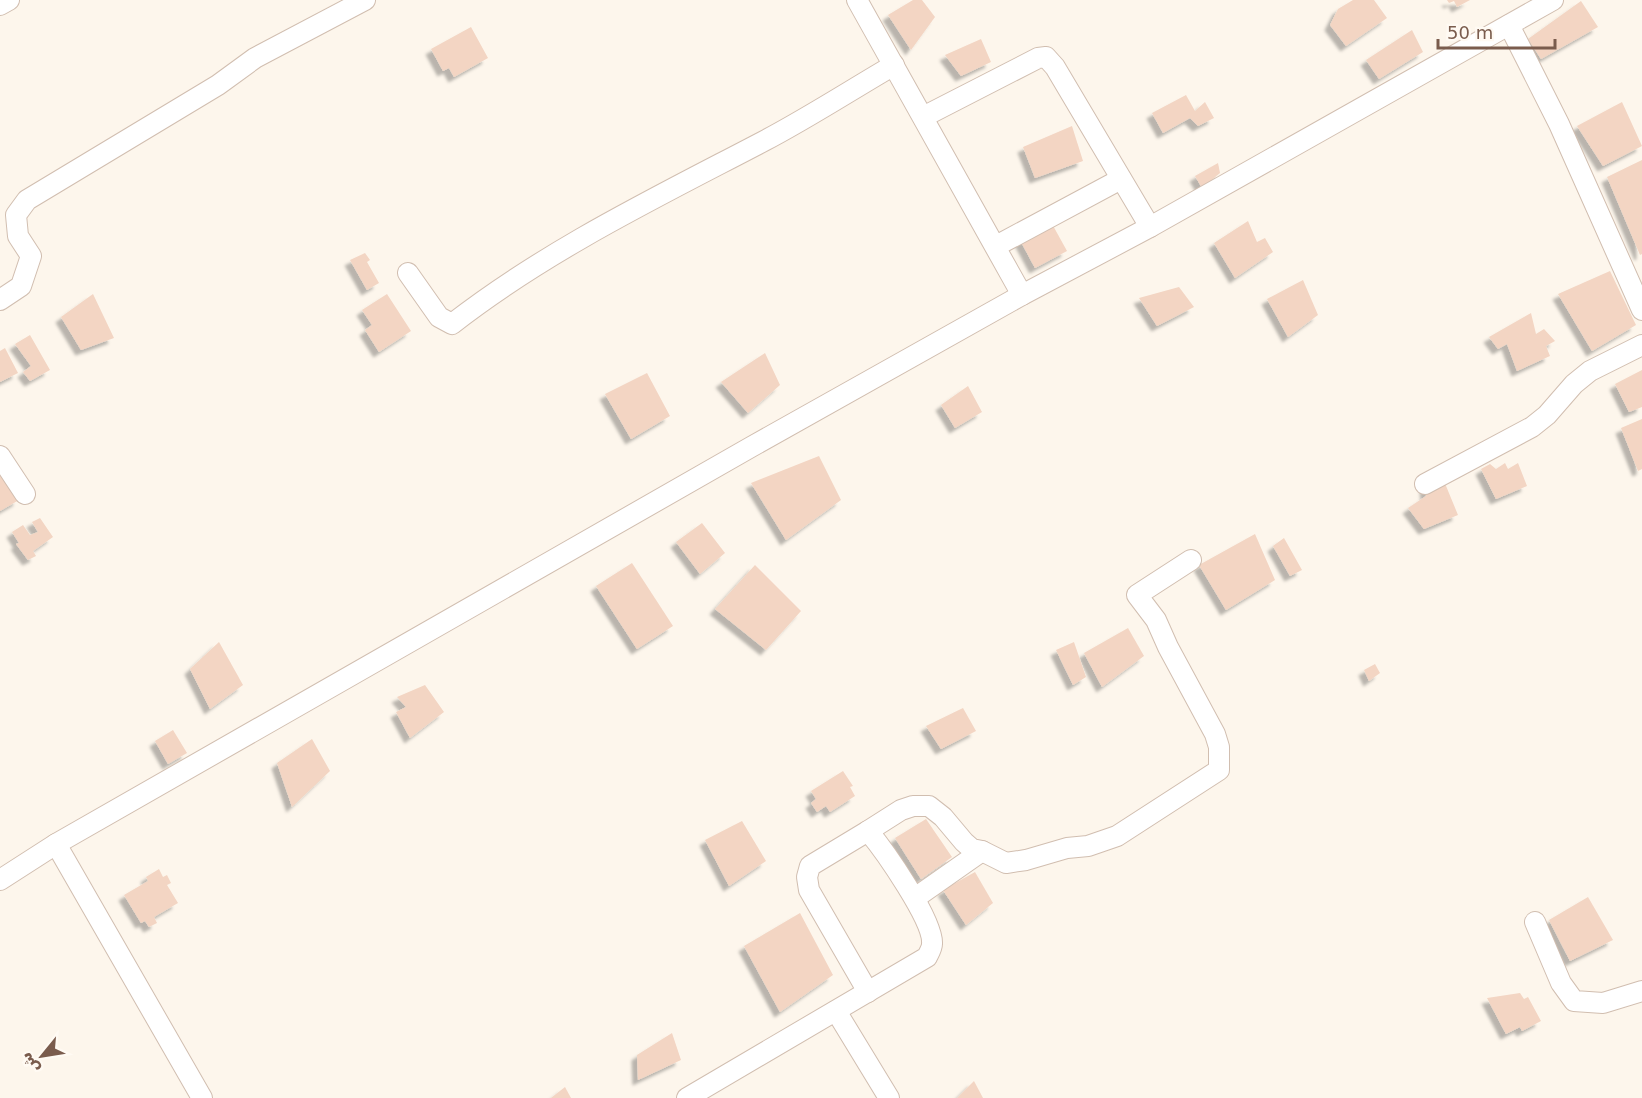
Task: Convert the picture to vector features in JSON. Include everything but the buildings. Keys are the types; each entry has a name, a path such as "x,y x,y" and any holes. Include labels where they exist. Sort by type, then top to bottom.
{"street":[{"path":"0,5 9,0"},
{"path":"0,300 21,286 31,256 18,237 16,215 27,200 218,85 255,58 365,0"},
{"path":"857,0 1022,295"},
{"path":"0,880 56,844 741,452 1022,295 1150,227 1553,0"},
{"path":"1509,25 1559,124 1642,310"},
{"path":"923,117 1038,58 1046,57 1055,67 1150,227"},
{"path":"408,273 439,317 452,324 539,264 670,189 767,139 894,65"},
{"path":"996,246 1121,179"},
{"path":"1425,484 1532,427 1590,371 1642,345"},
{"path":"0,456 25,494"},
{"path":"868,992 809,890 807,877 810,866 901,810 913,806 929,806 943,816 972,849 982,851 1006,863 1026,860 1067,848 1088,846 1117,836 1219,770 1219,747 1215,734 1156,620 1137,595 1191,560"},
{"path":"687,1098 927,957 933,944 915,898 868,831"},
{"path":"56,844 202,1098"},
{"path":"915,898 982,851"},
{"path":"1535,922 1561,984 1574,1001 1603,1003 1642,991"},
{"path":"836,1011 889,1098"}]}
